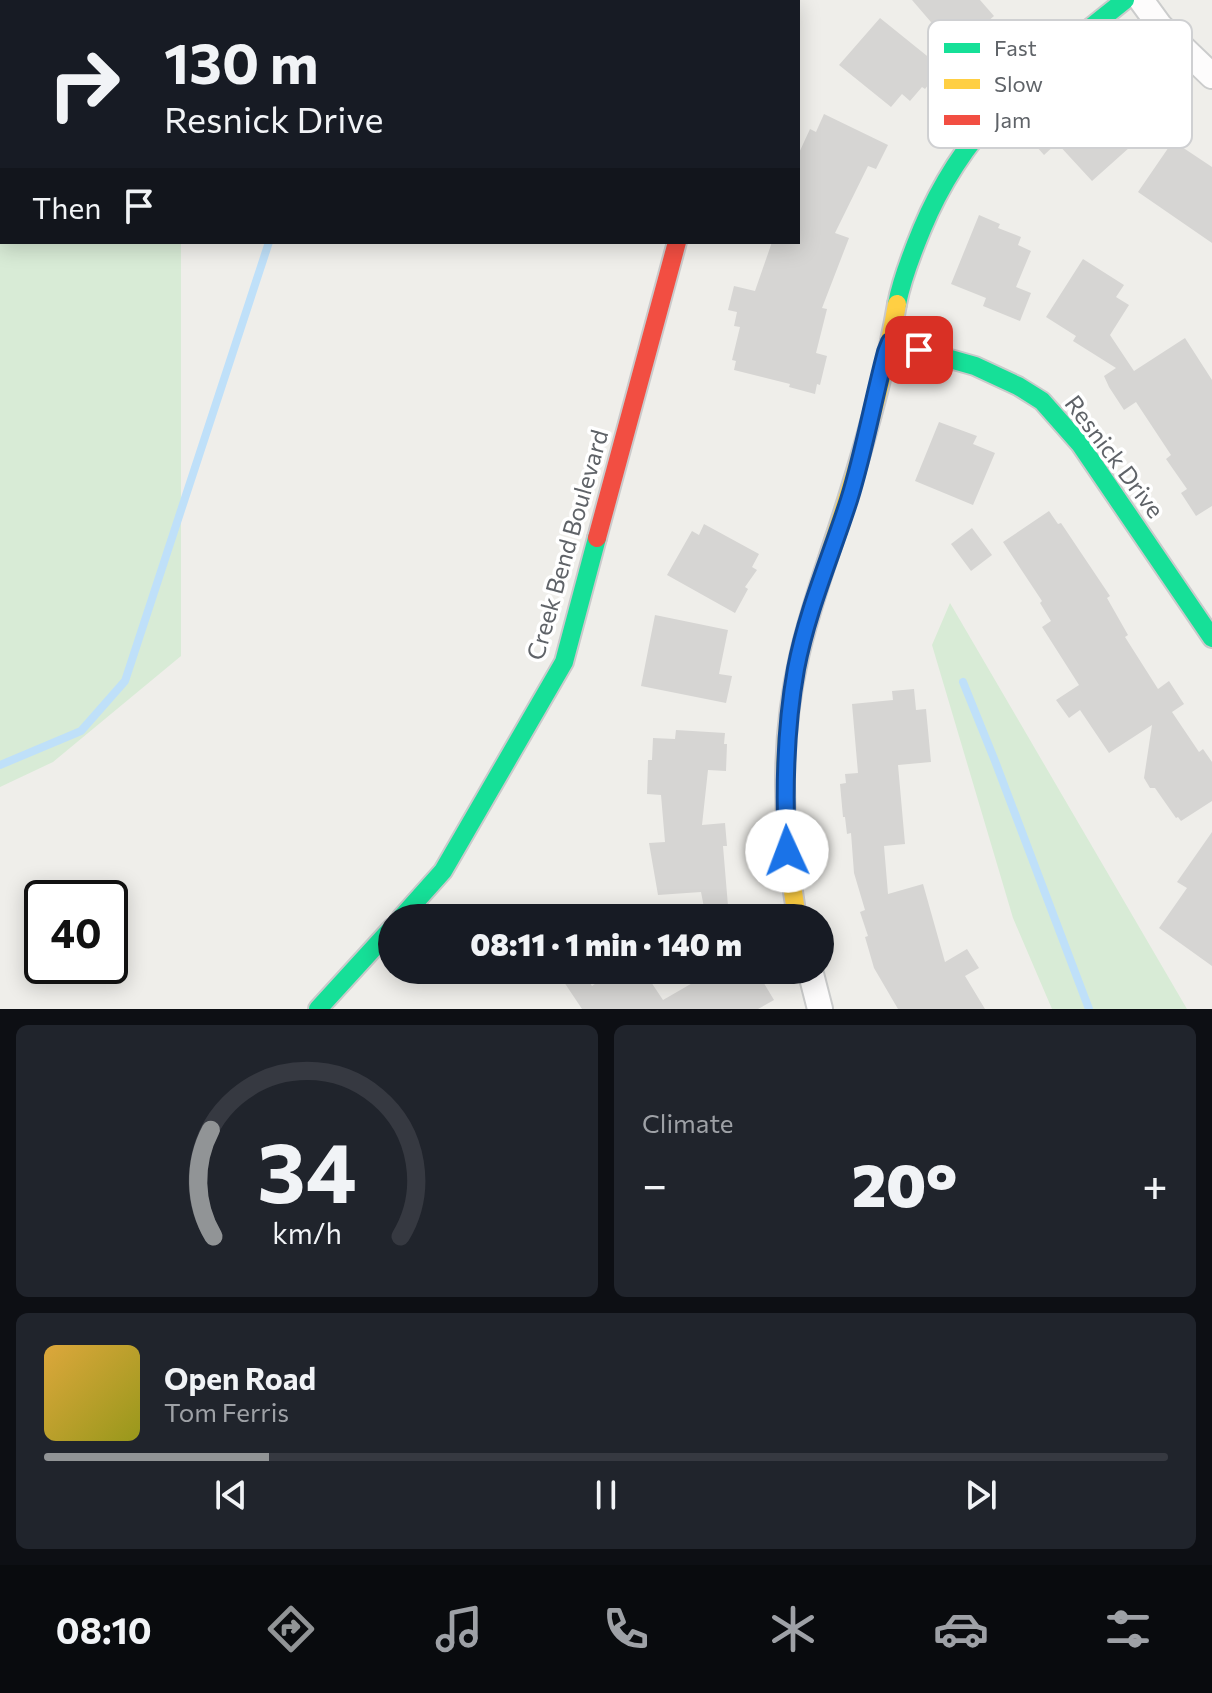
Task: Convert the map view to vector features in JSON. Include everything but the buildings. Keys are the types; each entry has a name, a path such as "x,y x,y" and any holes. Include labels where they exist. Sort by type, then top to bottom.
{"street":[{"path":"1101,20 1125,0"},
{"path":"1141,0 1156,20"},
{"path":"1192,57 1212,76"},
{"path":"795,904 787,851 785,758 797,667 807,622 849,497 901,289 930,210 966,148"},
{"name":"Creek Bend Boulevard","path":"414,904 443,871 564,662 676,244"},
{"name":"Resnick Drive","path":"890,342 975,366 1042,401 1080,444 1212,638"},
{"path":"318,1009 378,943"},
{"path":"814,984 820,1009"}],"green space":[{"path":"0,244 181,244 181,656 53,762 0,787"},
{"path":"950,603 1187,1009 1052,1009 1013,918 932,645"}],"waterway":[{"path":"0,765 81,731 125,681 268,244"},
{"path":"963,682 1089,1009"}],"traffic: fast":[{"path":"1100,20 1125,0"},
{"path":"897,304 904,275 922,229 940,191 968,148"},
{"path":"890,342 975,366 1042,401 1080,444 1212,638"},
{"path":"414,904 443,871 564,662 597,538"},
{"path":"318,1009 378,943"}],"traffic: slow":[{"path":"795,904 788,853 785,787 793,689 809,617 875,403 897,304"}],"traffic: jam":[{"path":"597,538 676,244"}],"route":[{"path":"787,851 787,735 807,622 849,497 890,342 919,350"}]}
